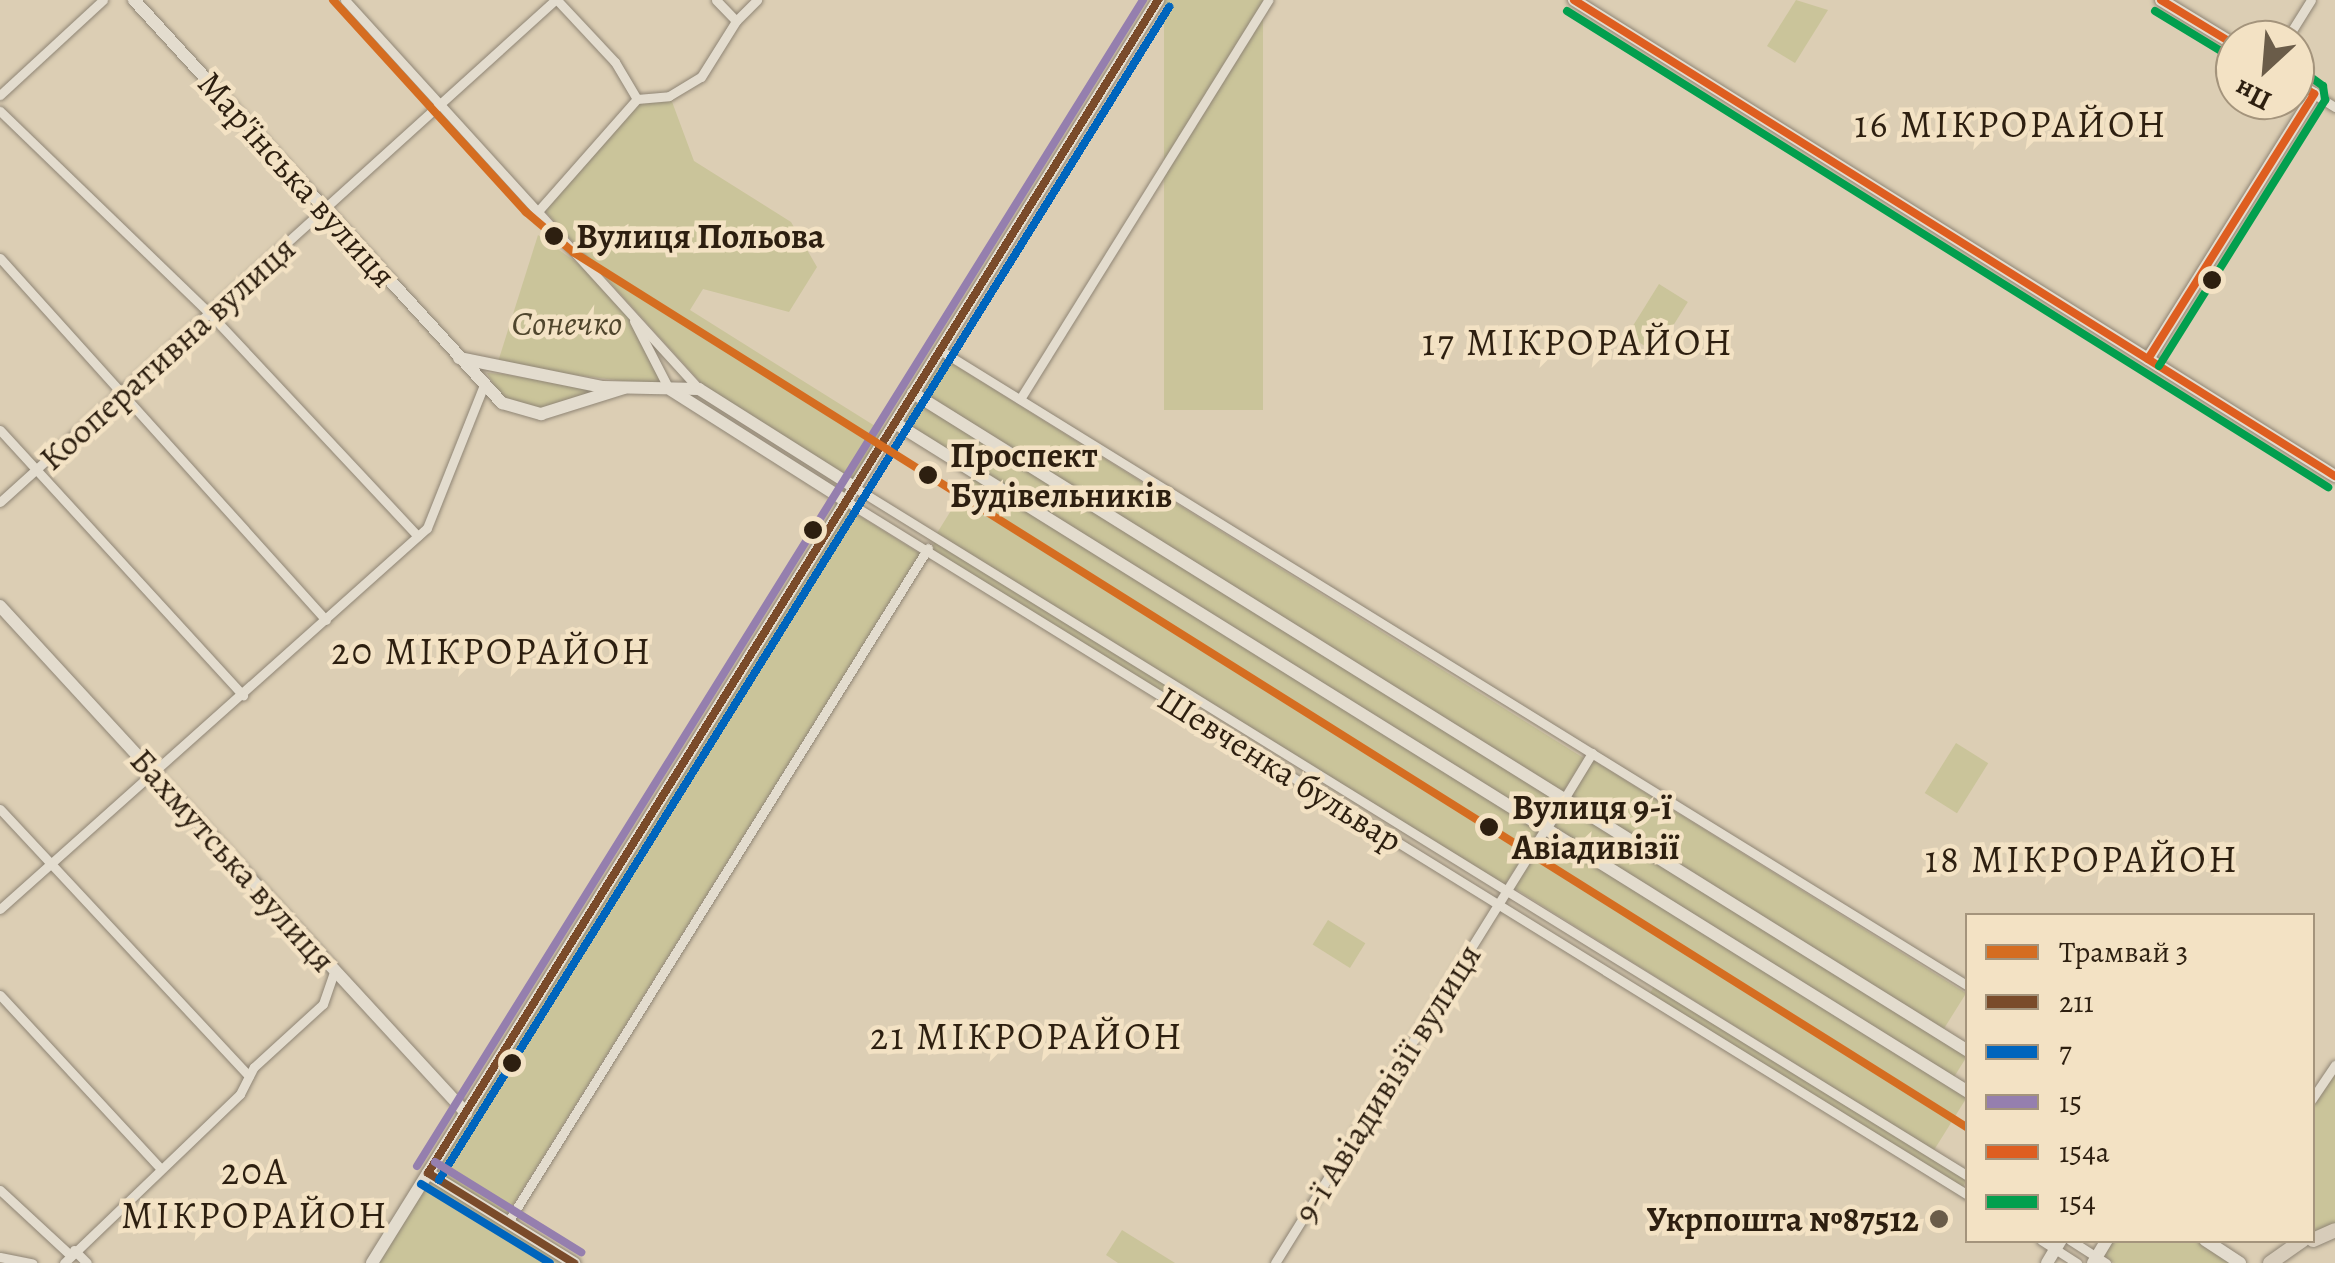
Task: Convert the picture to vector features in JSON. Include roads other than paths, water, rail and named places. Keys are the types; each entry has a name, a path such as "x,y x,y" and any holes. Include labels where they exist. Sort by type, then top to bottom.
{"main road":[{"name":"Мар'їнська вулиця","path":"134,0 483,387"},
{"path":"372,1263 1158,0"},
{"path":"1574,0 2335,476"},
{"path":"2162,0 2215,33"},
{"path":"2148,359 2298,120"},
{"path":"459,358 624,388 699,389"},
{"path":"483,387 516,410 541,414 624,388"},
{"name":"Шевченка бульвар","path":"669,388 846,501"},
{"name":"Шевченка бульвар","path":"699,389 854,488"},
{"path":"913,393 1965,1049"},
{"path":"895,422 1965,1090"},
{"name":"Бахмутська вулиця","path":"0,606 466,1113"},
{"path":"1545,829 1564,799"},
{"path":"428,1173 574,1263"},
{"path":"2210,1243 2240,1263"},
{"path":"2270,1263 2298,1243"},
{"path":"2047,1263 2058,1245"}],"street":[{"path":"0,95 103,0"},
{"name":"Шевченка бульвар","path":"345,0 699,389"},
{"path":"556,0 615,62 637,99"},
{"name":"Кооперативна вулиця","path":"0,502 556,0"},
{"path":"716,0 736,20"},
{"path":"539,210 637,99 669,96 701,78 736,20 757,0"},
{"path":"1020,400 1268,0"},
{"path":"0,111 210,314 418,536"},
{"path":"0,258 125,391 326,620"},
{"name":"Шевченка бульвар","path":"628,310 669,388"},
{"path":"940,350 1965,984"},
{"path":"0,909 156,774 427,528 483,387"},
{"path":"0,430 243,695"},
{"name":"Шевченка бульвар","path":"854,488 1965,1174"},
{"name":"Шевченка бульвар","path":"846,501 1965,1193"},
{"path":"508,1222 934,537"},
{"path":"1564,799 1592,754"},
{"path":"1351,812 1360,798"},
{"path":"0,809 249,1076"},
{"name":"9-ї Авіадивізії вулиця","path":"1275,1263 1545,829"},
{"path":"69,1255 240,1094 249,1076 323,1004 334,972"},
{"path":"1645,995 1654,981"},
{"path":"0,995 159,1167"},
{"path":"2315,1095 2335,1065"},
{"path":"0,1190 69,1255 88,1263"},
{"path":"2074,1243 2098,1261"},
{"path":"2058,1245 2077,1263"},
{"path":"0,1257 32,1263"}],"tram line":[{"name":"3","path":"333,0 526,212 573,252 1965,1126"}],"place":[{"name":"Вулиця Польова","path":"554,236"},
{"name":"Проспект Будівельників","path":"928,475"},
{"name":"Вулиця 9-ї Авіадивізії","path":"1489,827"},
{"name":"Укрпошта №87512","path":"1939,1219"}],"district":[{"name":"16 МІКРОРАЙОН","path":"2011,125"},
{"name":"17 МІКРОРАЙОН","path":"1578,343"},
{"name":"20 МІКРОРАЙОН","path":"492,652"},
{"name":"18 МІКРОРАЙОН","path":"2082,860"},
{"name":"21 МІКРОРАЙОН","path":"1027,1037"},
{"name":"20А МІКРОРАЙОН","path":"255,1194"}],"park label":[{"name":"Сонечко","path":"567,323"}]}
